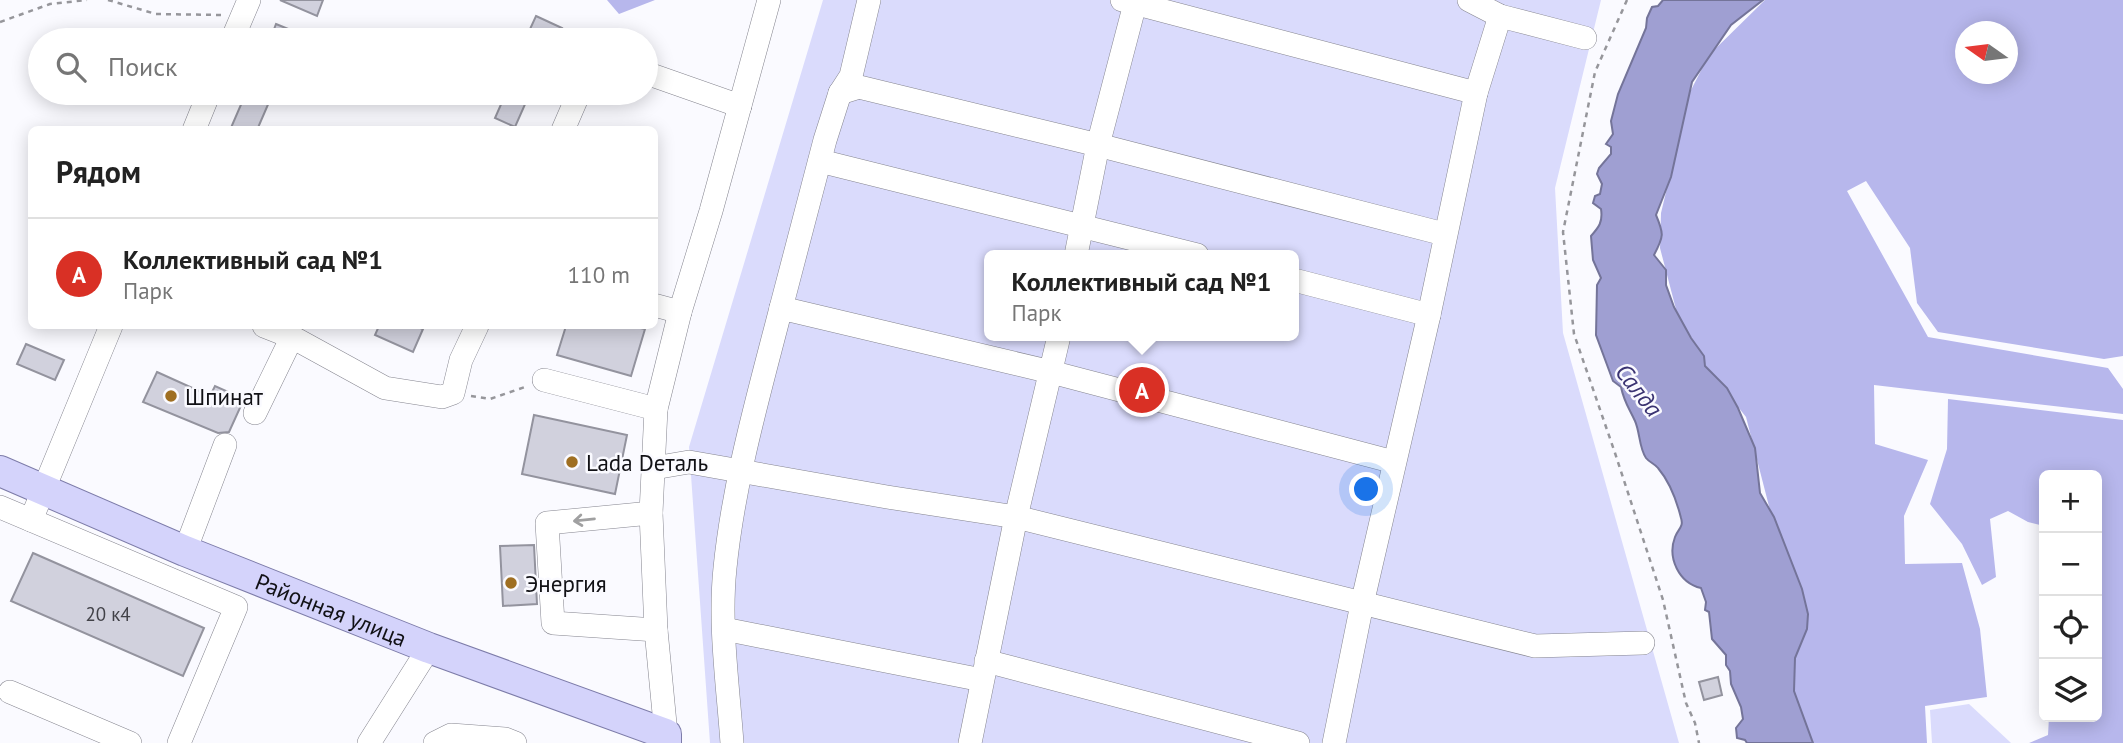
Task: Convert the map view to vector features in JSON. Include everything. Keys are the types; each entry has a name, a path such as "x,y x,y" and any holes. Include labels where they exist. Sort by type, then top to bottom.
{"main road":[{"name":"Районная улица","path":"0,471 185,551 666,738"}],"street":[{"path":"666,738 656,630 651,513 656,409 680,312 769,0"},
{"path":"732,743 724,629 724,570 739,471 820,161 840,93 851,76 869,0"},
{"path":"1469,0 1500,16 1586,38"},
{"path":"1077,250 1131,1 1476,93"},
{"path":"237,28 246,8"},
{"path":"1334,743 1362,604 1429,315 1444,234 1476,93 1500,16"},
{"path":"658,77 740,106"},
{"path":"840,93 859,88 1098,145 1444,234"},
{"path":"196,126 204,105"},
{"path":"565,126 574,105"},
{"path":"820,161 1177,250"},
{"path":"1299,281 1429,315"},
{"path":"658,306 680,312"},
{"path":"781,308 1051,372 1394,462"},
{"path":"31,520 110,329"},
{"path":"272,329 292,337 385,388 442,397 453,393 461,360 476,329"},
{"path":"255,413 292,337"},
{"path":"970,743 1016,517 1058,341"},
{"path":"544,380 656,409"},
{"path":"185,551 225,445"},
{"path":"654,468 689,462 1016,517 1535,646 1643,643"},
{"path":"0,507 236,607 179,743"},
{"path":"651,513 547,523 552,624 656,630"},
{"path":"724,629 984,670 1298,743"},
{"path":"369,743 429,648"},
{"path":"10,692 130,743"},
{"path":"435,743 451,735 505,739 515,743"}],"path":[{"path":"0,22 50,4 87,0"},
{"path":"108,0 156,14 246,8"},
{"path":"1627,0 1595,72 1563,232 1574,334 1663,600 1686,703 1695,723 1699,743"},
{"path":"453,393 491,399 544,380"}],"shaded area":[{"path":"607,0 655,0 619,14"},
{"path":"823,0 1601,0 1555,188 1563,333 1679,743 710,743 689,447"},
{"path":"1765,0 2123,0 2123,356 2104,359 1938,332 1917,303 1910,248 1866,181 1847,191 1928,337 2108,368 2123,389 2123,414 1874,385 1875,444 1928,460 1904,516 1905,564 1962,563 1980,629 1987,697 1925,706 1927,743 1811,743 1795,700 1771,514 1746,417 1706,366 1677,313 1660,248 1661,213 1690,92 1709,55"},
{"path":"1948,399 2123,420 2123,743 2029,743 2048,735 2049,722 2102,722 2102,470 2039,470 2039,525 2008,511 1990,519 1996,577 1982,585 1962,544 1930,504 1947,449"},
{"path":"1969,704 2011,743 1932,743 1930,710"}],"water":[{"name":"Салда","path":"1663,0 1763,0 1731,25 1692,82 1671,177 1656,215 1662,235 1654,255 1666,270 1666,285 1674,307 1704,356 1705,366 1727,388 1738,408 1755,448 1760,493 1774,517 1802,589 1808,614 1807,629 1795,658 1794,691 1813,743 1747,743 1737,738 1736,728 1743,719 1731,684 1726,655 1712,639 1709,612 1705,610 1706,602 1701,588 1681,575 1674,561 1673,545 1682,524 1677,505 1662,473 1644,454 1635,421 1621,387 1613,381 1596,335 1597,285 1601,278 1593,260 1591,236 1601,221 1601,209 1593,203 1595,196 1600,194 1602,184 1597,174 1611,154 1611,147 1606,144 1613,134 1611,121 1618,94 1652,7 1658,6"}],"building":[{"path":"280,0 323,0 317,16"},
{"path":"536,16 562,28 530,28"},
{"path":"241,105 268,105 259,126 232,126"},
{"path":"501,105 525,105 515,126 495,118"},
{"path":"378,329 423,329 413,352 375,335"},
{"path":"565,329 645,329 631,376 557,355"},
{"path":"26,344 64,360 55,380 17,364"},
{"path":"157,372 210,396 215,386 244,399 229,432 218,433 143,402"},
{"path":"534,415 627,435 615,494 522,474"},
{"path":"534,545 537,604 503,606 500,546"},
{"path":"33,553 204,628 183,676 11,601"},
{"path":"1718,677 1722,695 1704,700 1699,682"}],"place":[{"name":"Коллективный сад №1","path":"1142,390"},
{"name":"Шпинат","path":"171,396"},
{"name":"Lada Dеталь","path":"572,462"},
{"name":"Энергия","path":"511,583"}]}
